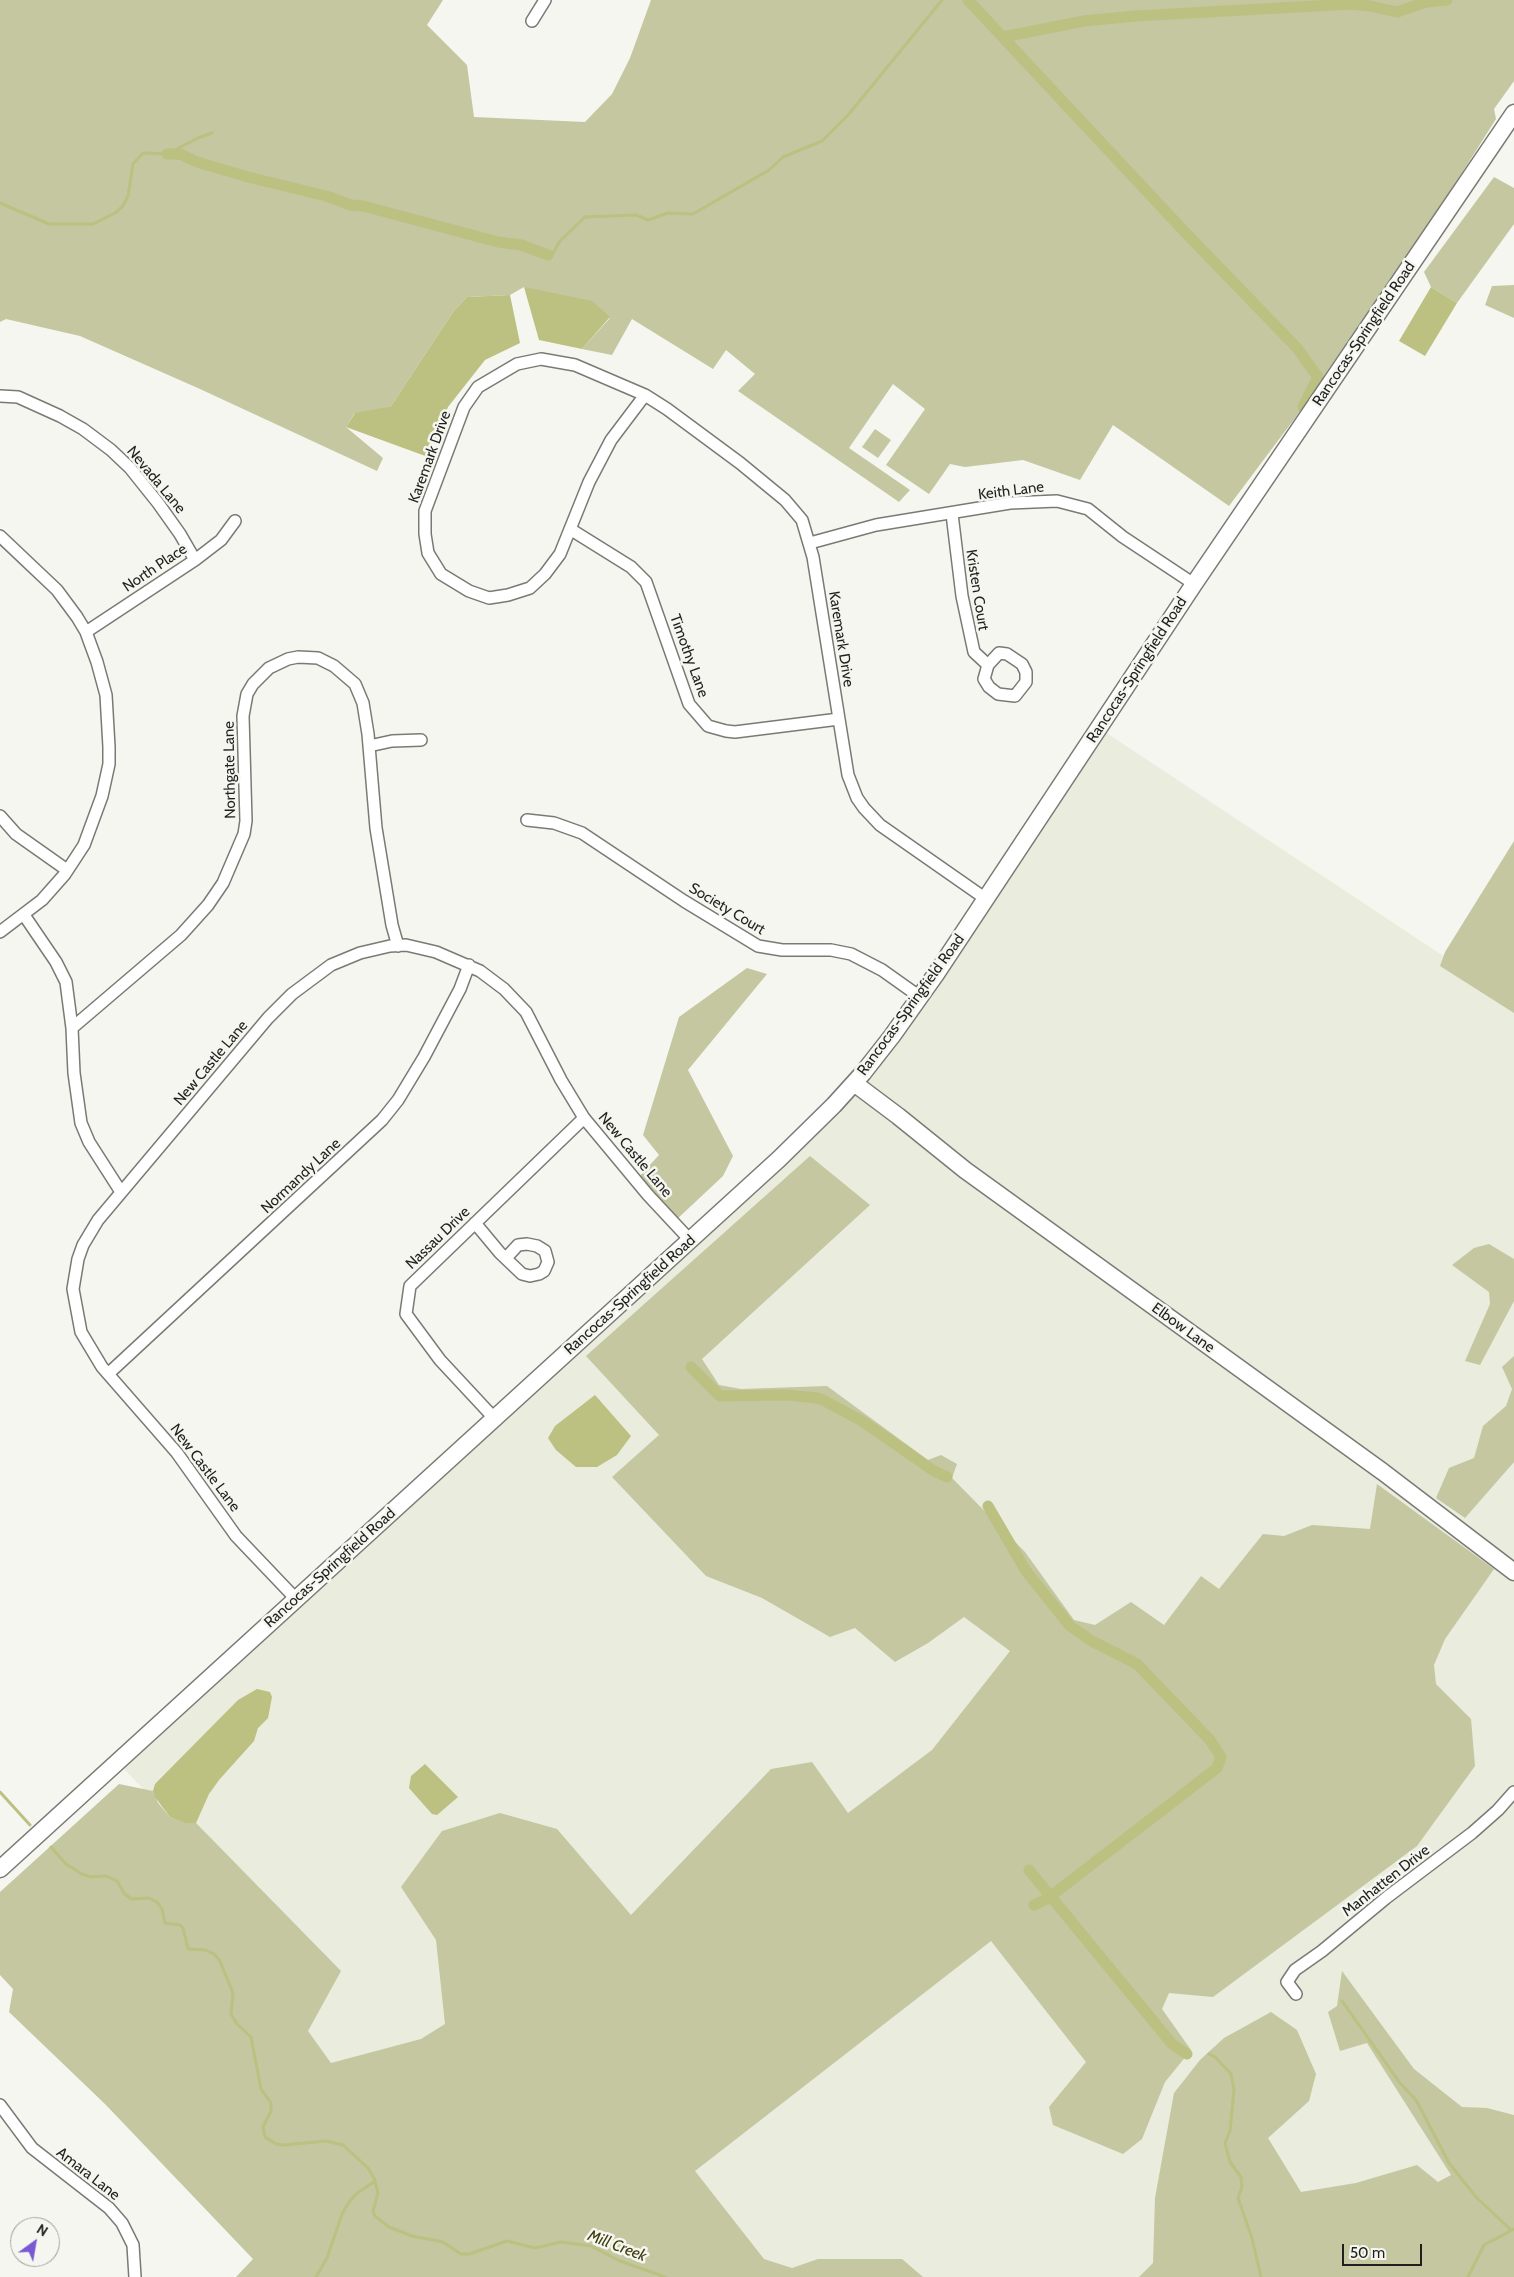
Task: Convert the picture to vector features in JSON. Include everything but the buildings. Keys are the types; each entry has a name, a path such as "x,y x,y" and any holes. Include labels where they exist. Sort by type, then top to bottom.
{"main road":[{"name":"Rancocas-Springfield Road","path":"0,1869 779,1159 854,1083 892,1036 920,997 1194,584 1514,113"},
{"name":"Elbow Lane","path":"854,1083 965,1170 1383,1472 1514,1572"}],"street":[{"path":"532,21 546,0"},
{"name":"Karemark Drive","path":"645,395 611,440 588,482 560,554 545,574 530,588 508,596 489,598 469,591 441,574 428,553 425,534 425,510 464,407 478,387 517,364 541,359 575,365 645,395 740,463 779,495 802,520 810,543 848,775 864,808 880,825 986,899"},
{"name":"Nevada Lane","path":"0,396 18,397 60,416 83,429 111,450 130,468 158,503 180,534 195,560"},
{"name":"Keith Lane","path":"810,543 876,524 1033,501 1068,503 1088,509 1122,537 1194,584"},
{"name":"Kristen Court","path":"952,514 957,565 969,634 974,652 988,664"},
{"name":"North Place","path":"86,632 195,560 221,540 235,521"},
{"name":"Timothy Lane","path":"570,530 631,567 646,582 689,704 708,726 736,732 839,719"},
{"path":"0,536 57,590 77,616 86,632 106,695 109,764 98,813 84,845 67,870 42,900 0,932"},
{"name":"Northgate Lane","path":"72,1028 181,935 208,905 223,883 244,834 247,808 243,716 247,694 260,676 278,663 298,657 318,658 334,666 355,684 365,713 376,828 392,925 398,946"},
{"path":"369,746 421,740"},
{"path":"0,816 16,834 67,870"},
{"name":"Society Court","path":"527,820 554,823 582,833 684,901 758,946 782,950 832,950 851,954 882,970 920,997"},
{"path":"24,915 62,972 68,994 74,1074 81,1123 89,1142 121,1192"},
{"name":"New Castle Lane","path":"296,1599 236,1536 177,1453 94,1356 81,1332 73,1289 76,1266 83,1245 98,1220 292,994 317,974 345,959 375,948 406,946 436,952 469,965 504,989 526,1012 568,1093 584,1118 648,1195 690,1240"},
{"name":"Normandy Lane","path":"108,1374 382,1120 398,1100 424,1057 460,989 469,965"},
{"name":"Nassau Drive","path":"494,1418 440,1360 406,1314 410,1286 584,1118"},
{"path":"475,1223 506,1258"},
{"name":"Manhatten Drive","path":"1296,1994 1287,1982 1294,1970 1322,1951 1472,1833 1498,1810 1514,1792"},
{"name":"Amara Lane","path":"0,2105 32,2148 109,2208 122,2223 133,2245 135,2277"}],"shaded area":[{"path":"0,0 443,0 427,25 467,65 474,117 585,122 612,94 630,58 651,0 1514,0 1514,81 1494,109 1496,119 1446,198 1295,418 1229,506 1113,425 1080,480 1023,460 965,467 950,464 929,494 886,465 925,409 893,384 849,448 910,490 899,502 738,391 755,374 726,350 713,369 632,319 612,355 582,349 610,318 524,287 510,295 467,297 453,312 391,406 354,414 346,427 383,458 377,471 80,336 6,319 0,322"},
{"path":"1494,177 1514,188 1514,224 1457,303 1431,287 1424,272"},
{"path":"1514,285 1514,318 1485,305 1492,286"},
{"path":"524,287 592,301 610,317 582,349 539,340"},
{"path":"1431,287 1457,303 1425,356 1399,341"},
{"path":"510,295 520,343 485,360 448,407 428,457 346,427 355,413 391,406 453,312 467,297"},
{"path":"875,429 891,440 878,458 862,447"},
{"path":"1099,728 1448,959 1514,855 1514,2145 1311,2277 726,2277 333,2076 307,2060 301,2011 324,1974 117,1762 863,1073"},
{"path":"1514,841 1514,1013 1440,966 1445,952"},
{"path":"747,968 767,974 688,1070 733,1156 723,1176 675,1221 637,1179 659,1155 643,1135 679,1017"},
{"path":"810,1156 870,1205 702,1359 719,1385 741,1389 827,1386 928,1460 941,1455 957,1464 952,1478 1025,1552 1074,1620 1095,1625 1131,1602 1164,1625 1201,1576 1219,1589 1263,1534 1284,1536 1312,1525 1370,1529 1377,1484 1494,1569 1445,1639 1434,1665 1436,1684 1471,1719 1475,1766 1417,1846 1213,1997 1169,1993 1162,2009 1191,2050 1165,2082 1142,2139 1123,2154 1053,2125 1049,2107 1086,2062 991,1941 695,2171 764,2259 792,2268 818,2259 902,2259 923,2277 236,2277 253,2259 105,2104 9,2012 13,1989 0,1975 0,1892 119,1784 153,1791 158,1803 170,1817 184,1823 196,1823 341,1971 308,2031 331,2063 421,2039 445,2024 436,1940 401,1887 442,1831 500,1813 557,1829 631,1915 771,1769 812,1762 848,1813 932,1750 1010,1651 964,1617 928,1643 895,1662 855,1628 830,1637 762,1598 706,1576 612,1477 659,1435 586,1356"},
{"path":"1489,1244 1514,1259 1514,1301 1480,1365 1465,1361 1490,1304 1489,1292 1452,1265 1474,1248"},
{"path":"1514,1356 1514,1462 1465,1518 1436,1498 1449,1468 1474,1458 1483,1426 1506,1406 1512,1389 1502,1367"},
{"path":"595,1395 631,1436 617,1455 597,1467 576,1467 556,1450 548,1438 555,1426"},
{"path":"257,1689 270,1692 272,1697 268,1718 258,1728 254,1741 209,1794 196,1823 184,1823 170,1817 155,1797 153,1791 155,1784 238,1700"},
{"path":"425,1764 458,1797 437,1815 432,1814 409,1788 411,1776"},
{"path":"1342,1971 1414,2069 1462,2107 1487,2108 1514,2115 1514,2277 1139,2277 1153,2263 1155,2198 1174,2093 1200,2060 1224,2038 1271,2012 1297,2030 1316,2074 1309,2101 1268,2138 1301,2192 1356,2183 1417,2165 1438,2182 1451,2175 1367,2043 1340,2051 1328,2012 1337,2006"}],"waterway":[{"path":"548,255 553,253 560,241 585,217 636,215 648,220 668,213 693,214 769,170 783,157 822,141 849,114 942,0"},
{"path":"968,0 1182,229 1297,348 1318,377 1303,407"},
{"path":"1003,37 1084,21 1136,16 1351,4 1397,12 1426,2 1447,0"},
{"path":"0,203 49,224 93,224 115,213 123,206 128,196 133,164 143,153 167,154 212,133"},
{"path":"167,154 180,154 197,162 248,177 498,242 521,245 548,255"},
{"path":"691,1367 720,1396 787,1395 823,1400 862,1421 934,1471 947,1477"},
{"path":"988,1506 1026,1571 1070,1626 1092,1641 1137,1664 1210,1740 1221,1757 1217,1768 1047,1899 1034,1905"},
{"name":"Mill Creek","path":"0,1792 30,1825"},
{"name":"Mill Creek","path":"51,1847 66,1864 82,1874 91,1877 106,1876 117,1881 124,1893 131,1899 149,1898 157,1902 162,1909 165,1923 180,1925 183,1928 188,1949 205,1950 214,1954 220,1961 233,1993 231,2014 237,2024 251,2037 261,2089 271,2103 271,2111 263,2127 265,2137 276,2144 283,2145 326,2141 343,2145 368,2168 374,2178 378,2193 373,2211 375,2216 389,2227 412,2236 443,2242 461,2254 469,2254 507,2241 535,2248 561,2242 591,2246 620,2261 665,2277"},
{"path":"1029,1870 1172,2044 1187,2054"},
{"path":"1342,2001 1400,2083 1416,2100 1449,2163 1477,2198 1511,2230"},
{"path":"1209,2054 1215,2057 1231,2074 1234,2090 1230,2131 1225,2143 1230,2162 1241,2177 1242,2187 1238,2198 1252,2238 1261,2277"},
{"path":"316,2277 327,2258 342,2214 349,2202 356,2194 375,2181"},
{"path":"1468,2277 1484,2245 1514,2229"}]}
